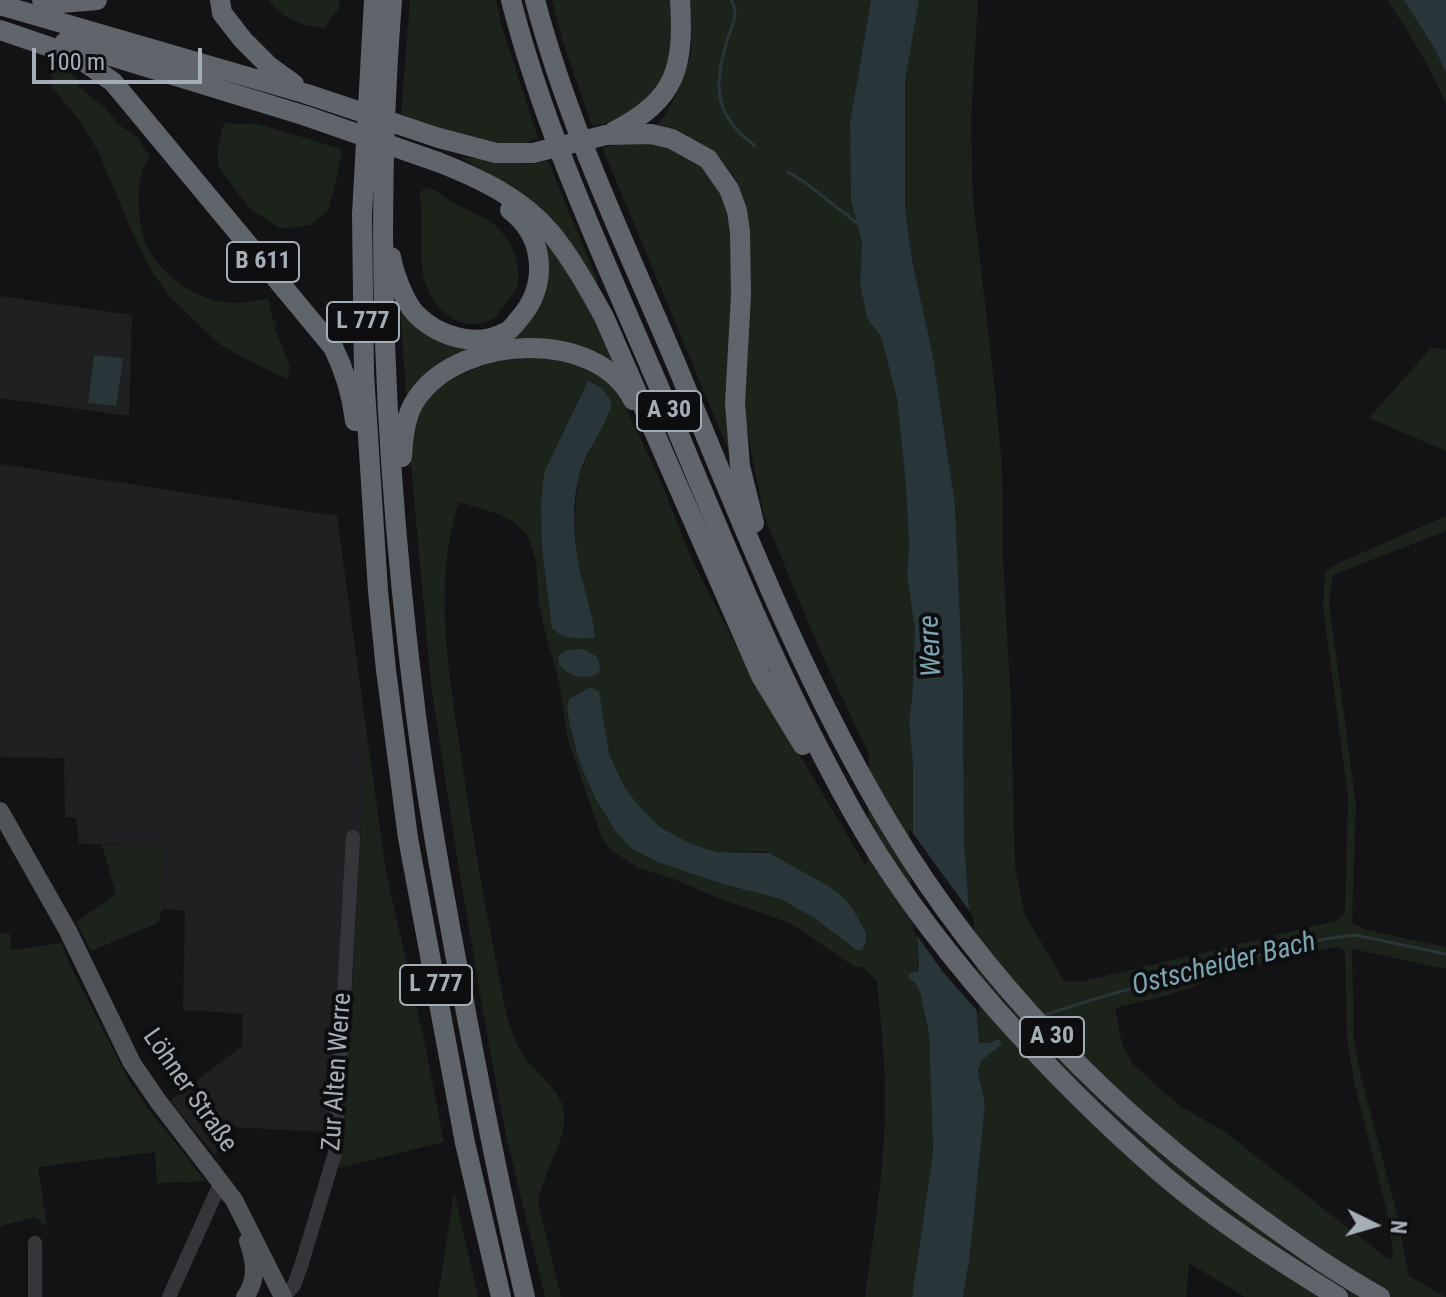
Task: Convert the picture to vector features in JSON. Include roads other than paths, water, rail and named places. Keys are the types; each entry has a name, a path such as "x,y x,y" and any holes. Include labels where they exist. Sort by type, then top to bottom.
{"highway":[{"path":"42,0 61,3 97,0"},
{"path":"220,0 222,13 243,40 269,66 307,94"},
{"path":"366,0 369,53"},
{"name":"L 777","path":"374,0 362,214 364,374 378,591 408,838 465,1143 501,1297"},
{"name":"L 777","path":"392,0 386,76 383,209 386,378 401,583 416,716 438,863 484,1111 525,1297"},
{"name":"A 30","path":"511,0 523,49 554,140 728,551 804,721 891,874 955,963 1061,1080 1112,1129 1202,1205 1292,1269 1338,1297"},
{"name":"A 30","path":"535,0 548,50 617,227 761,568 803,662 892,829 979,954 1040,1025 1115,1101 1201,1175 1319,1260 1380,1297"},
{"path":"0,5 307,94 475,149 496,153 533,153 606,135 635,121 663,97 675,75 682,43 680,0"},
{"path":"0,22 306,116 438,162 505,193 550,232 577,270 604,317 761,676 837,805 853,811"},
{"name":"B 611","path":"0,30 86,63 113,82 333,347 353,399 368,557 378,591"},
{"path":"606,135 651,134 672,139 708,159 729,189 740,232 741,295 735,403 740,466 751,515 800,636 803,662"},
{"path":"383,209 392,263 414,312 441,333 466,340 507,332 526,312 537,290 540,269 534,239 518,216 438,162"},
{"path":"401,583 410,563 402,458 408,416 417,398 435,379 463,362 517,348 549,348 592,360 610,373 630,396 666,475 676,484"}],"main road":[{"name":"Löhner Straße","path":"0,811 5,830 68,931 132,1063 234,1200 284,1297"},
{"path":"234,1200 254,1259 253,1284 245,1297"}],"street":[{"name":"Zur Alten Werre","path":"284,1297 294,1285 302,1263 335,1153 353,837"},
{"path":"169,1297 221,1182"},
{"path":"35,1243 35,1297"}],"water":[{"name":"Werre","path":"871,0 919,0 905,82 905,208 913,265 933,356 955,505 963,688 964,841 979,1043 999,1039 1002,1044 982,1060 978,1071 985,1104 963,1297 912,1297 933,1152 929,1033 920,992 908,977 910,973 918,972 919,964 909,721 915,630 907,576 906,486 897,398 881,337 867,318 860,285 862,243 851,200 850,122"},
{"path":"1404,0 1446,0 1446,73 1436,51"},
{"path":"94,355 123,358 116,406 88,403"},
{"path":"588,381 602,388 612,402 582,466 576,489 576,546 595,636 581,638 566,636 552,628 542,549 541,501 545,470"},
{"path":"583,649 596,657 600,672 589,677 578,676 559,665 558,656 567,650"},
{"path":"590,687 599,692 609,754 624,786 660,827 691,844 717,852 769,853 830,887 851,906 866,932 862,950 856,950 814,918 781,899 722,884 658,862 631,848 616,832 595,798 580,764 570,726 569,699"}],"waterway":[{"path":"731,0 735,9 734,18 720,68 720,96 731,122 755,146"},
{"path":"788,172 857,223"},
{"name":"Ostscheider Bach","path":"1042,1016 1158,981 1291,946 1339,937 1355,935 1446,954"}]}
